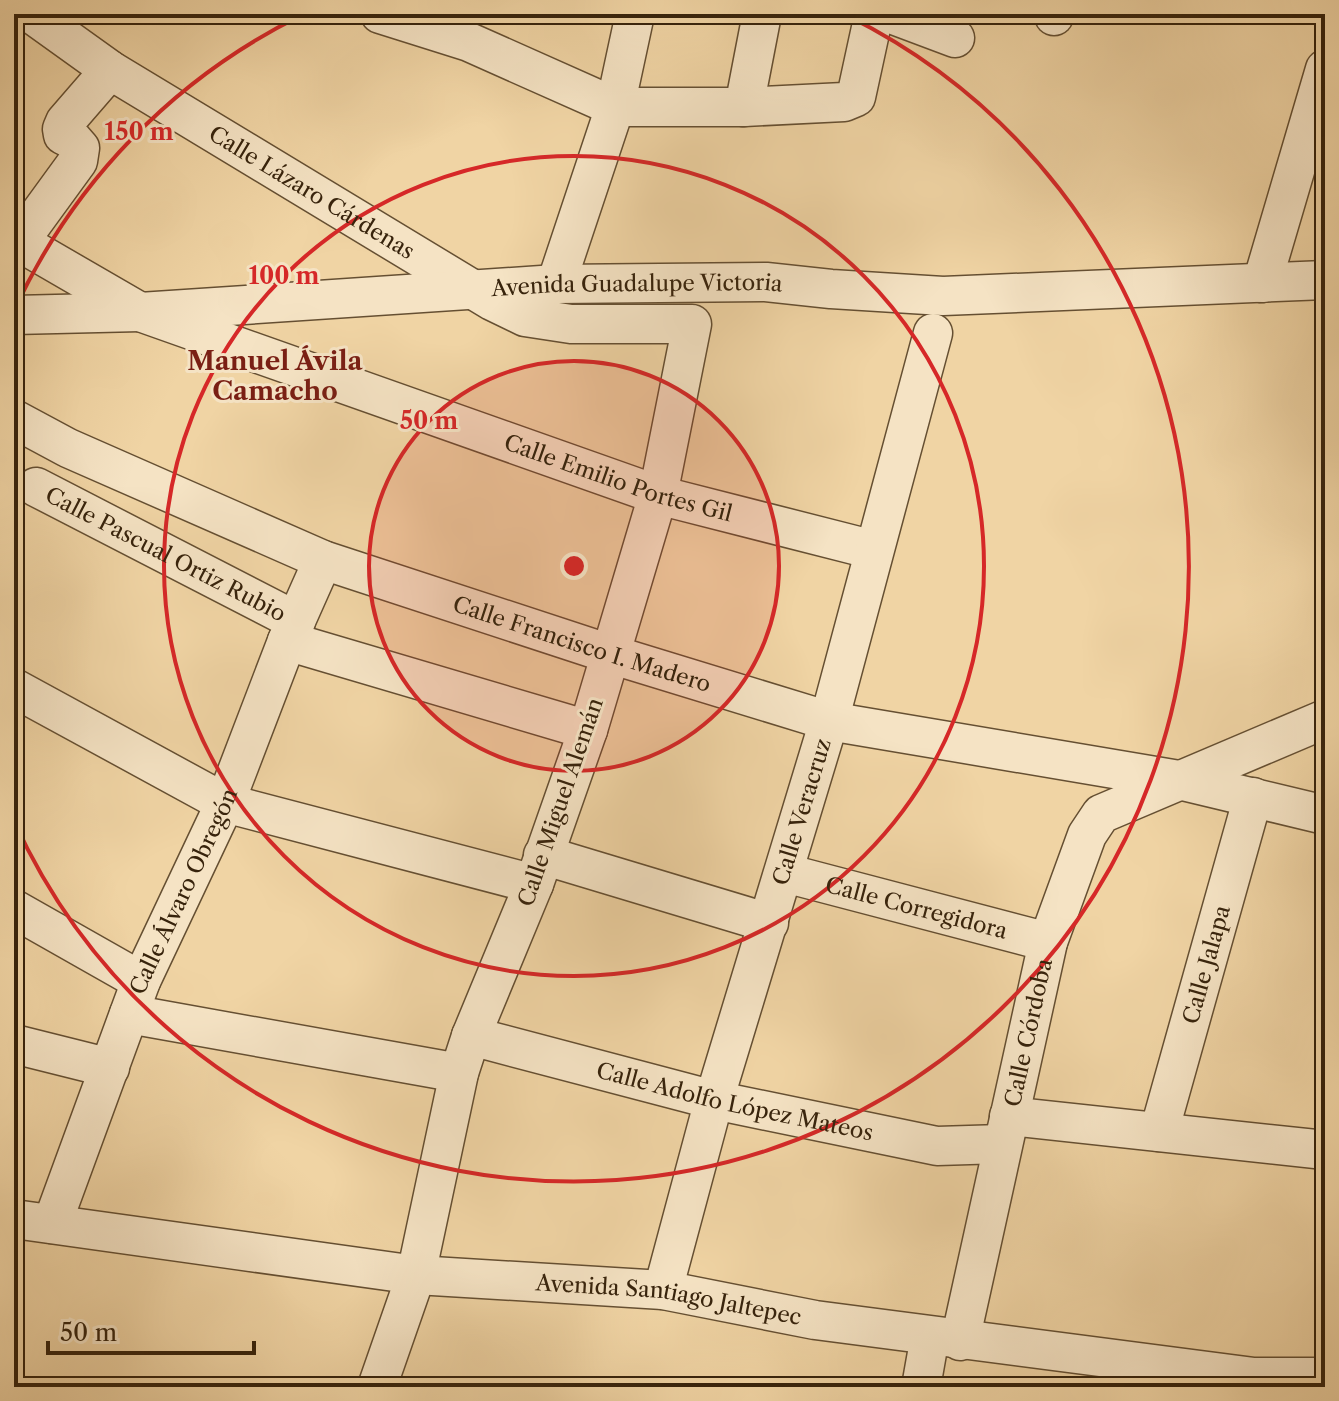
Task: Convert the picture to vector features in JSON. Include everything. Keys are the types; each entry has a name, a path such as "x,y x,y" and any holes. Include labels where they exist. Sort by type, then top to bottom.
{"street":[{"name":"Calle Lázaro Cárdenas","path":"32,14 110,70 472,289 525,317 571,324 692,324"},
{"path":"380,14 469,42 615,107 744,107 844,102 856,97 874,14"},
{"path":"556,284 615,107 635,14"},
{"path":"744,107 762,14"},
{"path":"891,14 955,38"},
{"path":"1262,283 1325,69"},
{"path":"16,240 78,161 80,148 63,135 62,129 110,70"},
{"name":"Calle Emilio Portes Gil","path":"16,240 140,312 658,495 874,550"},
{"name":"Avenida Guadalupe Victoria","path":"14,315 140,312 556,284 766,282 943,296 1325,280"},
{"name":"Calle Miguel Alemán","path":"377,1387 416,1275 459,1073 471,1036 539,870 588,730 658,495 692,324"},
{"name":"Calle Veracruz","path":"663,1290 714,1100 829,721 933,333"},
{"name":"Calle Francisco I. Madero","path":"14,419 68,448 323,560 610,654 829,721 1179,780 1325,815"},
{"path":"25,500 68,448"},
{"name":"Calle Pascual Ortiz Rubio","path":"25,500 292,631 588,730"},
{"name":"Calle Álvaro Obregón","path":"26,1228 110,1068 135,998 225,803 323,560"},
{"path":"14,688 225,803 769,923"},
{"name":"Calle Córdoba","path":"921,1387 945,1339 1006,1130 1048,942 1087,835 1101,814 1325,719"},
{"name":"Calle Jalapa","path":"1159,1132 1253,797"},
{"name":"Calle Corregidora","path":"785,873 1048,942"},
{"path":"14,909 135,998 459,1073"},
{"name":"Calle Adolfo López Mateos","path":"471,1036 714,1100 937,1146 1006,1130 1159,1132 1325,1150"},
{"path":"14,1044 110,1068"},
{"name":"Avenida Santiago Jaltepec","path":"26,1228 416,1275 663,1290 815,1320 945,1339 1254,1377 1325,1377"}],"district":[{"name":"Manuel Ávila Camacho","path":"275,376"}]}
